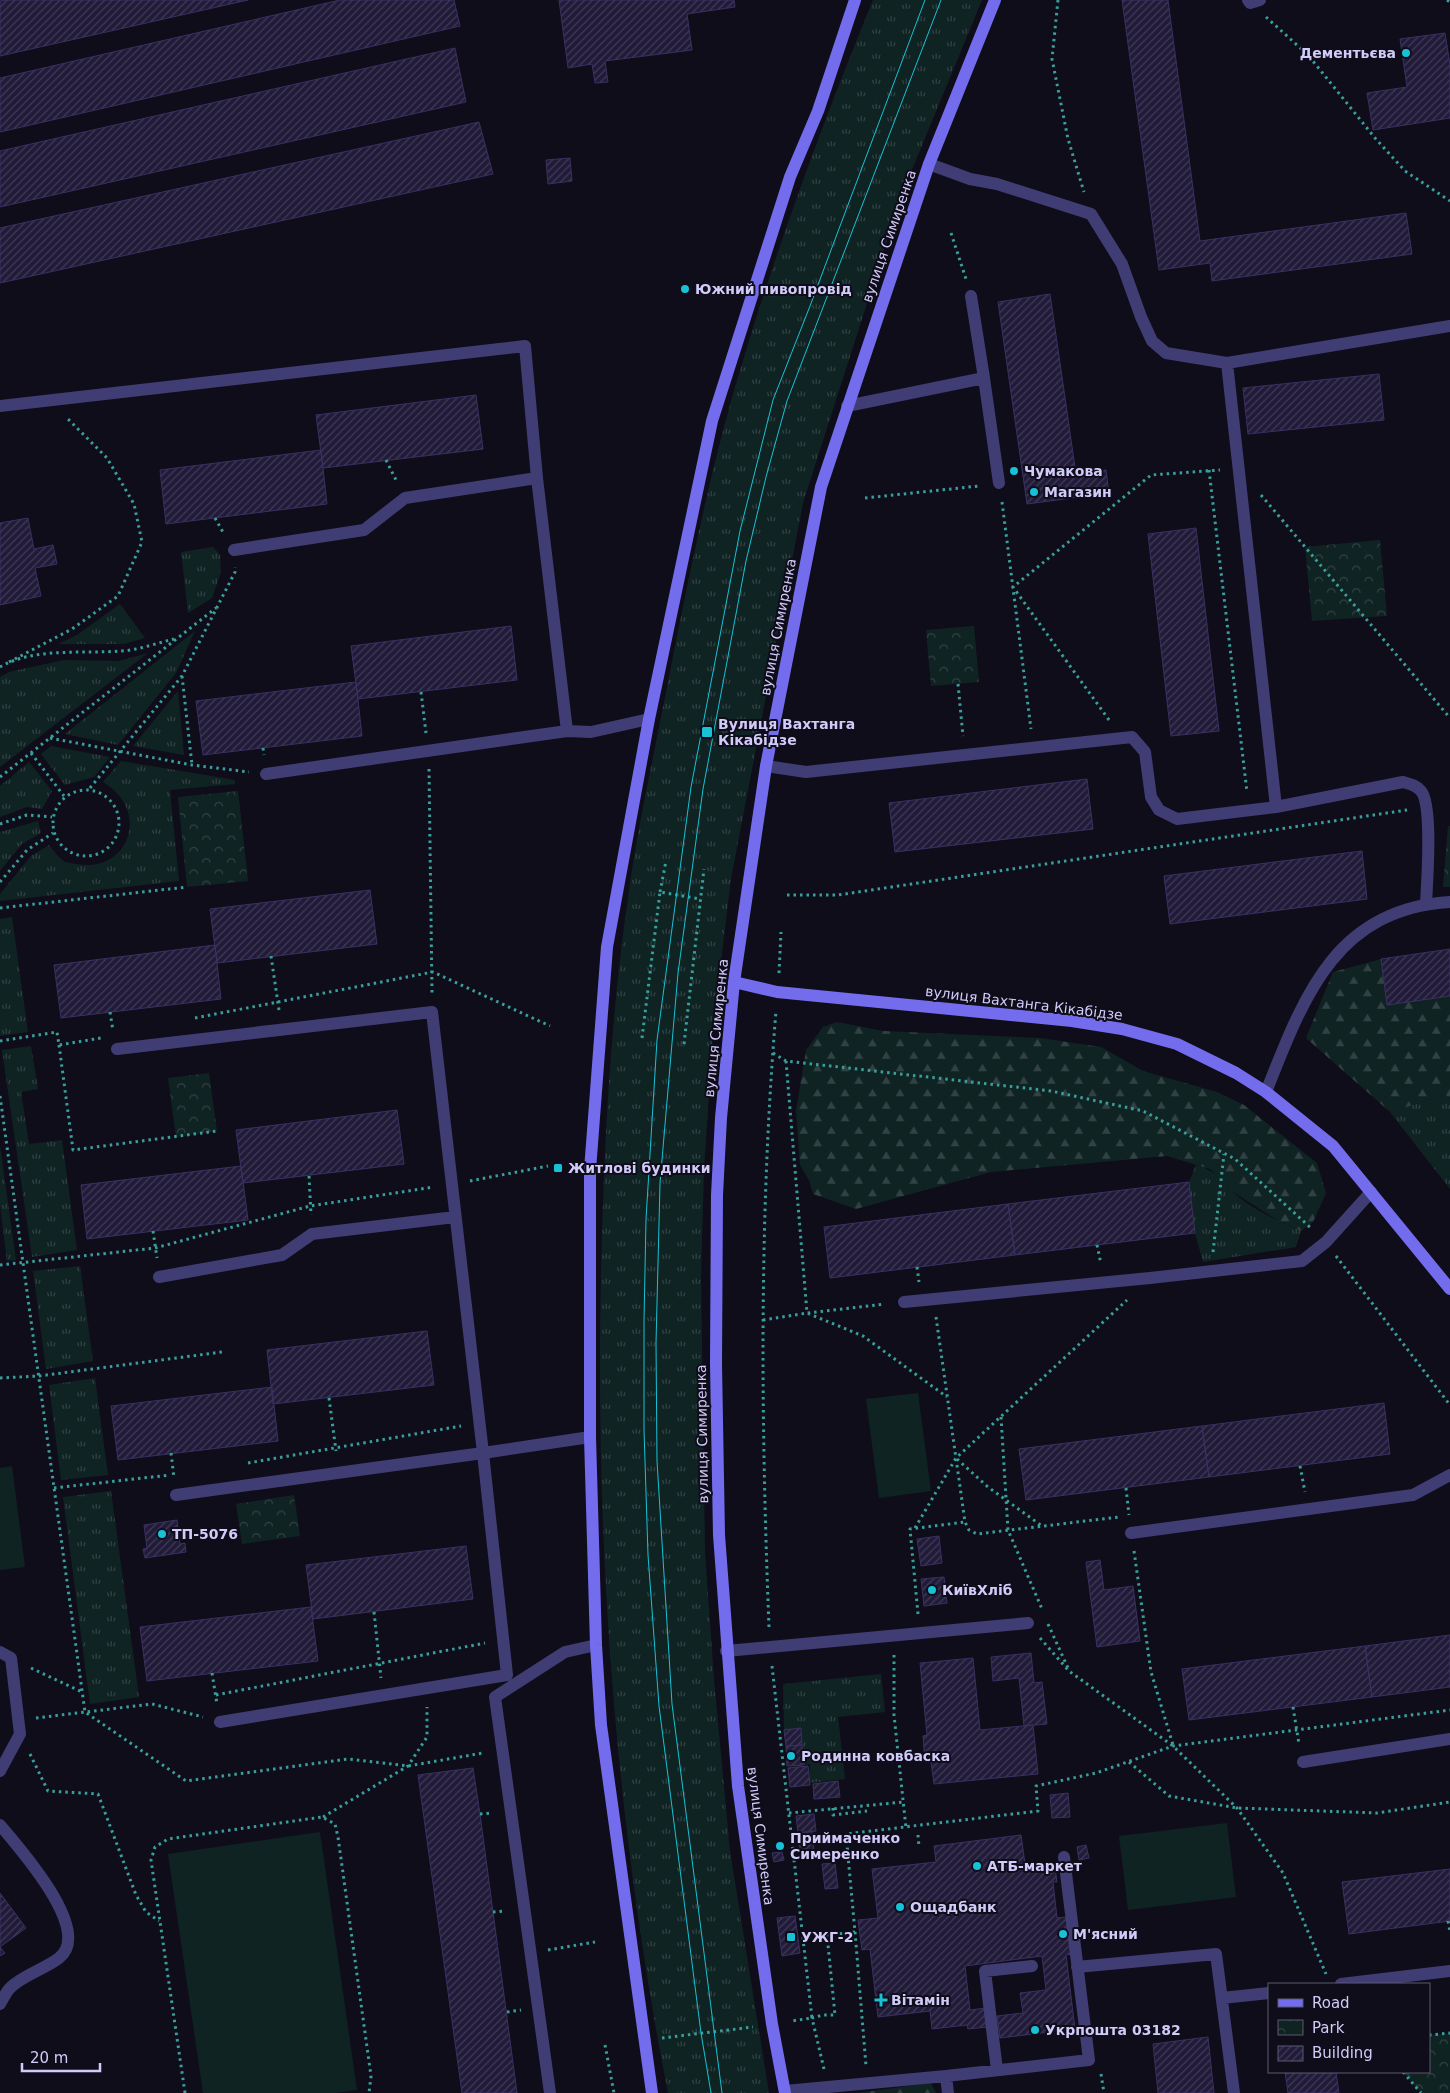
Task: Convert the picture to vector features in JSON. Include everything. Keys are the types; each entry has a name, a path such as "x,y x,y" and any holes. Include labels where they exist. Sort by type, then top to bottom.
{"street":[{"path":"652,2093 601,1725 596,1645 590,1436 590,1170 607,947 649,719 712,421 790,177 818,111 855,0"},
{"name":"вулиця Симиренка","path":"785,2092 772,2024 740,1805 726,1651 718,1525 716,1364 717,1195 721,1118 734,982 766,766 821,487 929,164 995,0"},
{"name":"вулиця Вахтанга Кікабідзе","path":"734,982 778,992 1072,1021 1122,1029 1177,1044 1236,1073 1266,1092 1333,1146 1450,1290"}],"lane":[{"path":"929,164 970,179 997,184 1091,214 1122,264 1141,317 1152,340 1166,353 1227,364 1450,326"},
{"path":"971,296 1000,483"},
{"path":"0,406 525,346 536,478 566,731"},
{"path":"1227,364 1276,807"},
{"path":"848,406 984,378"},
{"path":"234,550 364,530 406,498 536,478"},
{"path":"266,774 566,731 591,732 649,719"},
{"path":"766,766 806,772 1034,746 1132,737 1145,752 1151,797 1159,810 1177,819 1276,807 1404,782 1414,785 1422,791 1427,807 1426,904"},
{"path":"1266,1092 1287,1040 1318,976 1337,953 1367,927 1395,912 1426,904 1450,902"},
{"path":"117,1049 432,1012 507,1675 220,1722"},
{"path":"904,1302 1302,1261 1326,1242 1372,1192"},
{"path":"160,1277 282,1254 312,1234 456,1217"},
{"path":"176,1495 483,1453 590,1436"},
{"path":"1132,1533 1413,1495 1450,1475"},
{"path":"726,1651 1028,1623"},
{"path":"550,2093 529,1953 495,1697 564,1652 596,1645"},
{"path":"0,1771 20,1734 5,1655"},
{"path":"1302,1762 1450,1739"},
{"path":"0,1825 34,1866 66,1918 69,1941 61,1957 10,1988 0,2004"},
{"path":"785,2092 1089,2060 1064,1857"},
{"path":"1077,1966 1216,1954 1234,2093"},
{"path":"997,2070 985,1972 1032,1966"},
{"path":"1349,1983 1450,1971"},
{"path":"1222,1998 1268,1993"},
{"path":"946,2076 948,2093"}],"path":[{"path":"1058,0 1052,60 1068,139 1091,214"},
{"path":"1253,1 1308,55 1375,138 1405,171 1450,201"},
{"path":"952,233 971,296"},
{"path":"0,667 72,628 118,596 142,542 134,504 106,458 50,400"},
{"path":"1013,587 1152,475 1238,468 1450,718"},
{"path":"1209,470 1249,810"},
{"path":"865,498 1000,483 1034,746"},
{"path":"90,788 109,797 120,816 119,833 106,850 89,857 71,854 53,833 52,816 64,796 90,788 182,676 235,572 234,550"},
{"path":"1013,587 1121,737"},
{"path":"0,776 219,606"},
{"path":"9,662 66,651 123,651 177,638"},
{"path":"182,676 192,765"},
{"path":"958,684 964,754"},
{"path":"421,692 429,751 432,1012"},
{"path":"50,738 192,765 266,774"},
{"path":"31,753 64,796"},
{"path":"787,895 838,895 1427,807"},
{"path":"0,824 27,814 52,816"},
{"path":"0,882 27,850 53,833"},
{"path":"642,1038 660,892 666,861"},
{"path":"684,1044 704,869"},
{"path":"0,908 187,887"},
{"path":"660,892 700,898"},
{"path":"271,956 282,1030"},
{"path":"0,1041 56,1032 60,1045 73,1150 217,1131"},
{"path":"60,1045 104,1037"},
{"path":"827,2087 812,2018 770,1647 763,1470 762,1269 773,1053 786,1060 1051,1090 1143,1111 1234,1159 1326,1242 1450,1405"},
{"path":"786,1060 807,1313"},
{"path":"0,1096 84,1712"},
{"path":"1212,1261 1224,1154"},
{"path":"0,1265 155,1248 310,1206 452,1184 548,1166"},
{"path":"309,1176 312,1234"},
{"path":"153,1231 160,1277"},
{"path":"1097,1245 1103,1272"},
{"path":"917,1268 920,1290 932,1289 934,1298 965,1522 969,1530 977,1534 1139,1515"},
{"path":"915,1528 956,1458 1150,1278"},
{"path":"763,1320 904,1302"},
{"path":"807,1313 863,1336 948,1398"},
{"path":"0,1378 39,1376 222,1352"},
{"path":"329,1398 339,1473"},
{"path":"1001,1417 1008,1530 1043,1611"},
{"path":"240,1464 336,1450 480,1423"},
{"path":"956,1458 1006,1500 1042,1526"},
{"path":"1300,1466 1306,1494"},
{"path":"54,1488 183,1473"},
{"path":"1126,1488 1151,1672 1173,1746"},
{"path":"1296,1495 1315,1493"},
{"path":"906,1828 894,1715 894,1655 920,1633 910,1529 965,1522"},
{"path":"374,1612 383,1695"},
{"path":"1046,1620 1070,1672"},
{"path":"1028,1623 1070,1672 1173,1746 1237,1808 1283,1873 1326,1976"},
{"path":"216,1694 503,1640"},
{"path":"5,1655 82,1692"},
{"path":"18,1720 152,1704 220,1722 212,1672"},
{"path":"185,2093 152,1860 155,1847 168,1839 322,1817 408,1766 427,1737 427,1688"},
{"path":"1293,1707 1302,1762"},
{"path":"867,2083 846,1834 1038,1811 1036,1786 1096,1773 1173,1746 1450,1710"},
{"path":"84,1712 186,1781 348,1759 408,1766 502,1749"},
{"path":"20,1734 48,1791 98,1794 136,1896 146,1912 160,1922"},
{"path":"1128,1762 1169,1796 1237,1808 1377,1812 1450,1802"},
{"path":"789,1813 903,1802"},
{"path":"833,1808 833,1814 867,1811"},
{"path":"322,1817 335,1824 338,1837 371,2076 370,2093"},
{"path":"918,1835 919,1847"},
{"path":"1448,1921 1450,1932"},
{"path":"644,2040 772,2024 823,2015 835,2015 827,1935 855,1932"},
{"path":"529,1953 595,1942"},
{"path":"1430,2035 1450,2032"},
{"path":"605,2045 614,2093"},
{"path":"1404,2073 1421,2093"}],"green space":[{"path":"873,0 982,0 902,194 803,503 731,879 714,1019 704,1169 701,1276 705,1552 714,1679 730,1851 769,2093 668,2093 634,1889 612,1684 606,1581 601,1478 601,1272 606,1131 612,1037 622,944 640,822 704,507 723,431 780,244 834,97"},
{"path":"1380,540 1387,616 1312,621 1305,547"},
{"path":"213,547 220,555 221,572 212,598 188,613 181,552"},
{"path":"120,604 145,638 124,644 58,644 77,635"},
{"path":"974,626 979,682 931,686 926,630"},
{"path":"195,631 176,673 118,745 65,734"},
{"path":"148,653 0,767 0,677 9,672 64,660 119,661"},
{"path":"178,691 184,755 133,746"},
{"path":"51,746 110,757 94,777 65,785 41,754"},
{"path":"121,761 235,780 235,784 170,790 179,881 0,901 0,894 31,856 49,845 65,862 76,864 94,865 109,860 120,850 127,838 130,824 127,809 118,795 103,782"},
{"path":"29,762 52,791 42,809 27,807 0,817 0,786"},
{"path":"238,791 248,881 187,887 178,797"},
{"path":"38,821 41,833 22,844 0,871 0,832"},
{"path":"1448,826 1450,826 1450,887 1443,887"},
{"path":"12,917 28,1032 0,1036 0,919"},
{"path":"1381,959 1387,1004 1450,996 1450,1098 1445,1095 1390,1112 1306,1038 1333,972"},
{"path":"837,1022 883,1031 1040,1038 1101,1047 1143,1071 1217,1092 1244,1105 1317,1163 1326,1193 1313,1222 1301,1231 1277,1220 1233,1192 1210,1169 1167,1156 991,1172 856,1209 813,1194 809,1180 800,1165 796,1111 806,1050 823,1027"},
{"path":"31,1046 38,1089 21,1092 29,1144 62,1140 77,1250 32,1257 2,1050"},
{"path":"209,1073 217,1131 176,1137 168,1078"},
{"path":"1445,1095 1450,1098 1450,1189 1390,1112"},
{"path":"0,1146 16,1260 7,1261 0,1205"},
{"path":"1196,1165 1213,1172 1233,1192 1256,1209 1301,1231 1296,1247 1203,1262 1195,1233 1189,1182"},
{"path":"80,1266 93,1361 46,1369 33,1271"},
{"path":"95,1378 108,1475 61,1480 49,1385"},
{"path":"918,1393 931,1491 879,1498 866,1399"},
{"path":"12,1466 25,1567 0,1570 0,1468"},
{"path":"111,1491 139,1697 90,1704 63,1497"},
{"path":"294,1495 300,1536 242,1544 236,1504"},
{"path":"881,1674 885,1712 838,1717 845,1779 809,1783 810,1764 804,1765 801,1729 784,1730 783,1684"},
{"path":"1227,1823 1236,1897 1128,1910 1119,1836"},
{"path":"320,1832 357,2090 335,2093 203,2093 168,1854"},
{"path":"1450,2033 1450,2093 1421,2093 1404,2073 1430,2073 1430,2035"},
{"path":"931,2083 936,2093 857,2093"}],"building":[{"path":"248,0 0,56 0,1"},
{"path":"340,0 454,0 460,26 0,132 0,78"},
{"path":"559,0 734,0 735,7 687,14 692,50 605,61 608,82 595,83 592,64 568,68"},
{"path":"1122,0 1168,0 1200,241 1406,213 1412,254 1212,281 1210,263 1159,270"},
{"path":"1445,33 1450,65 1450,118 1373,130 1367,93 1407,87 1400,39"},
{"path":"455,48 466,102 0,207 0,151"},
{"path":"479,122 493,174 0,283 0,228"},
{"path":"570,158 572,181 548,184 546,160"},
{"path":"1050,294 1076,474 1106,470 1109,493 1027,504 998,302"},
{"path":"1379,374 1384,420 1248,434 1243,388"},
{"path":"476,395 483,449 323,468 316,415"},
{"path":"321,450 327,504 166,524 160,470"},
{"path":"28,518 34,549 53,545 57,564 35,568 41,596 0,605 0,523"},
{"path":"1196,528 1219,731 1171,736 1148,534"},
{"path":"511,626 517,680 358,699 351,646"},
{"path":"356,682 362,736 203,755 196,701"},
{"path":"1087,779 1093,829 895,852 889,803"},
{"path":"1362,851 1367,899 1170,924 1164,876"},
{"path":"370,890 377,944 217,963 210,909"},
{"path":"215,945 221,999 61,1018 54,965"},
{"path":"1450,949 1450,996 1387,1005 1381,959"},
{"path":"397,1110 404,1164 243,1183 236,1130"},
{"path":"241,1166 248,1220 87,1239 81,1185"},
{"path":"1189,1182 1195,1233 1015,1255 1008,1204"},
{"path":"1008,1204 1015,1255 830,1278 824,1227"},
{"path":"427,1331 434,1385 273,1404 267,1350"},
{"path":"272,1387 278,1441 118,1460 111,1406"},
{"path":"1384,1403 1390,1454 1209,1477 1202,1426"},
{"path":"1202,1426 1209,1477 1026,1500 1019,1449"},
{"name":"ТП-5076","path":"177,1520 180,1544 185,1543 186,1552 145,1558 143,1549 147,1548 144,1525"},
{"path":"939,1536 942,1563 921,1566 917,1539"},
{"path":"466,1546 473,1599 313,1619 306,1565"},
{"path":"1100,1560 1104,1590 1133,1586 1140,1641 1097,1647 1086,1562"},
{"path":"944,1577 947,1603 924,1606 921,1579"},
{"path":"311,1607 318,1661 147,1681 140,1627"},
{"path":"1450,1635 1450,1687 1372,1697 1365,1646"},
{"path":"1365,1646 1372,1697 1189,1720 1182,1669"},
{"path":"1031,1653 1034,1683 1042,1682 1047,1724 1024,1726 1019,1678 993,1681 991,1657"},
{"path":"973,1658 980,1730 1033,1725 1038,1774 934,1784 931,1762 925,1762 923,1736 927,1735 920,1663"},
{"path":"801,1728 802,1745 786,1746 784,1730"},
{"path":"802,1745 804,1765 787,1766 786,1746"},
{"path":"808,1766 810,1785 790,1787 788,1768"},
{"path":"473,1768 517,2093 462,2093 418,1775"},
{"path":"838,1781 840,1797 814,1799 813,1784"},
{"path":"1068,1793 1070,1817 1052,1818 1050,1795"},
{"path":"814,1814 816,1831 798,1833 796,1816"},
{"path":"812,1831 814,1851 800,1852 798,1833"},
{"path":"1021,1835 1026,1871 1055,1868 1057,1882 1053,1882 1057,1918 1068,1917 1073,1954 1066,1955 1075,2029 1000,2038 997,2016 1023,2013 1020,1993 1046,1990 1042,1956 965,1966 970,2010 986,2008 988,2027 968,2029 967,2025 932,2029 930,2011 878,2017 870,1949 862,1950 858,1920 878,1918 872,1869 936,1862 934,1846"},
{"path":"1086,1845 1089,1858 1079,1860 1077,1847"},
{"path":"782,1852 784,1860 774,1862 772,1853"},
{"path":"835,1863 838,1888 825,1889 822,1864"},
{"path":"1450,1869 1450,1921 1349,1934 1342,1882"},
{"path":"0,1893 26,1928 0,1947"},
{"path":"795,1916 800,1953 782,1956 777,1918"},
{"path":"0,1947 5,1953 0,1956"},
{"path":"1208,2037 1214,2093 1158,2093 1153,2044"},
{"path":"1285,2073 1336,2073 1339,2093 1288,2093"}],"tram line":[{"path":"711,2093 701,2033 659,1706 648,1555 644,1430 644,1321 646,1219 657,1040 691,787 740,531 773,400 925,0"},
{"path":"722,2093 672,1704 657,1461 656,1343 660,1183 678,973 703,789 746,561 766,477 787,401 941,0"}],"place":[{"name":"Дементьєва","path":"1406,53"},
{"name":"Южний пивопровід","path":"685,289"},
{"name":"Чумакова","path":"1014,471"},
{"name":"Магазин","path":"1034,492"},
{"name":"Вулиця Вахтанга Кікабідзе","path":"707,732"},
{"name":"Житлові будинки","path":"558,1168"},
{"name":"ТП-5076","path":"162,1534"},
{"name":"КиївХліб","path":"932,1590"},
{"name":"Родинна ковбаска","path":"791,1756"},
{"name":"Приймаченко Симеренко","path":"780,1846"},
{"name":"АТБ-маркет","path":"977,1866"},
{"name":"Ощадбанк","path":"900,1907"},
{"name":"М'ясний","path":"1063,1934"},
{"name":"УЖГ-2","path":"791,1937"},
{"name":"Вітамін","path":"881,2000"},
{"name":"Укрпошта 03182","path":"1035,2030"}]}
